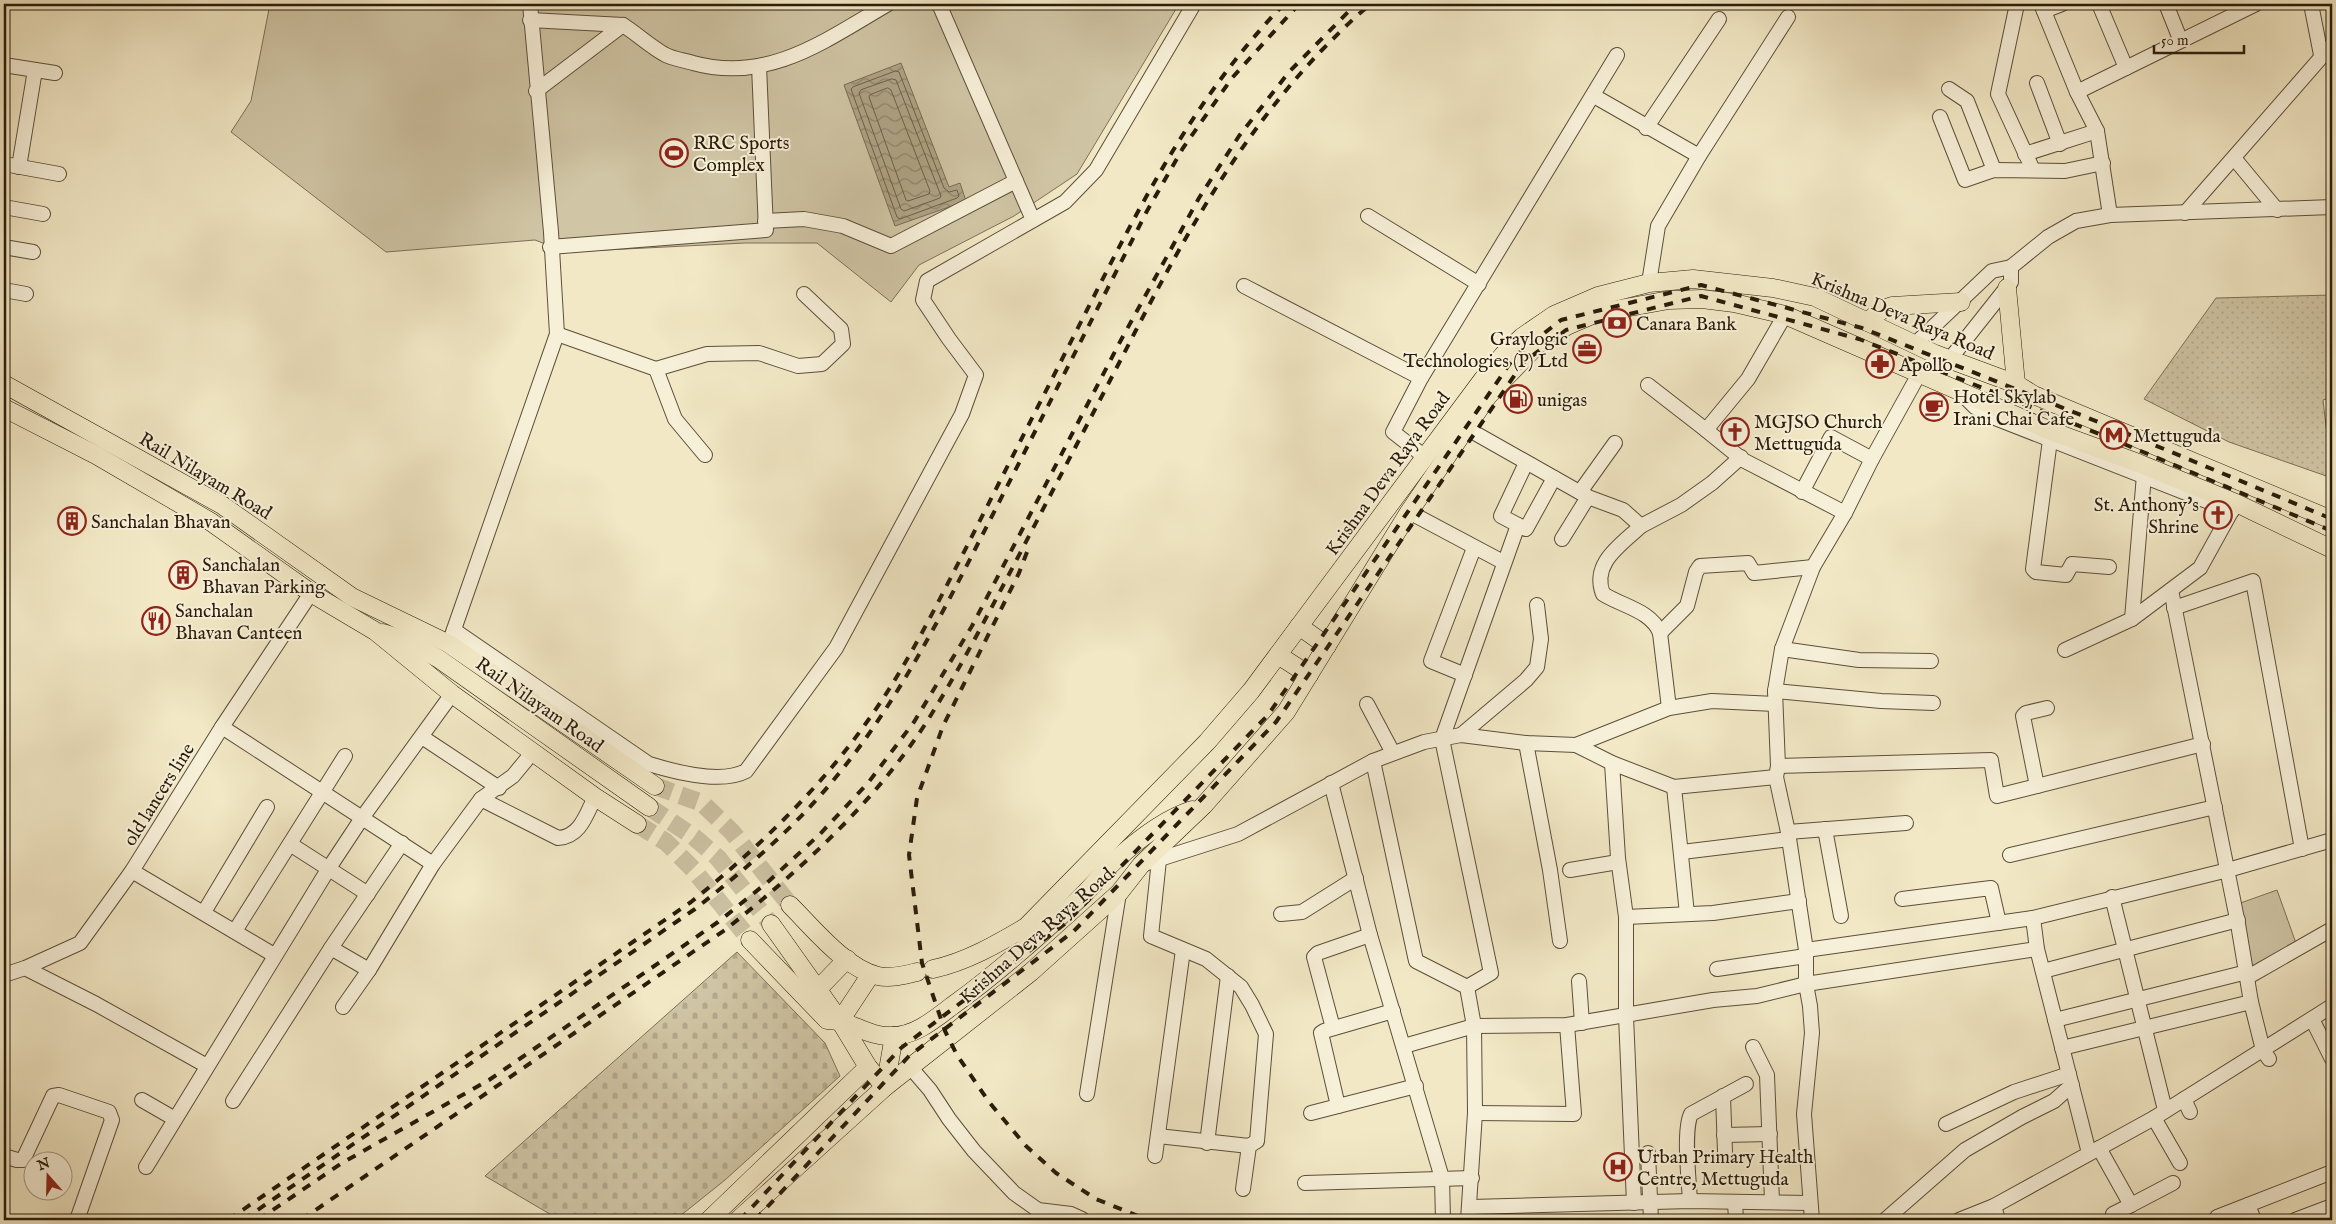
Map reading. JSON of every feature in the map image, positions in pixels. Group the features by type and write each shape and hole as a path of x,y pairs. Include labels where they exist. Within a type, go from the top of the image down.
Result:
{"main road":[{"name":"Krishna Deva Raya Road","path":"871,974 880,977 898,976 947,966 993,946 1026,927 1207,742 1251,691 1483,379 1503,355 1522,337 1554,314 1598,296 1650,283 1693,279 1773,288 1815,297 1915,344 2016,384 2034,395 2332,520"},
{"path":"2007,288 2016,384"},
{"name":"Krishna Deva Raya Road","path":"738,1220 885,1087 1031,972 1119,893 1141,865 1204,805 1286,712 1409,512 1488,396 1542,340 1569,325 1597,313 1669,300 1702,299 1758,307 1785,315 2051,431 2138,463 2332,549"},
{"path":"1867,322 1883,309 1892,306 1961,302"},
{"name":"Rail Nilayam Road","path":"4,384 222,506 352,597 380,611 451,637 655,786"},
{"name":"Rail Nilayam Road","path":"4,408 96,455 211,522 311,593 375,631 452,694 532,753 595,798 637,824"},
{"path":"1299,626 1327,646"},
{"name":"Rail Nilayam Road","path":"375,631 405,640 439,658 649,807"},
{"path":"1278,655 1309,675"},
{"name":"Krishna Deva Raya Road","path":"894,1036 910,1033 928,1024 979,987 1085,892 1118,857 1161,825 1183,813 1204,805"},
{"path":"790,905 838,954 871,974 840,1021"},
{"path":"771,924 840,1021 868,1067 885,1087"},
{"path":"750,940 827,1020 840,1021 868,1033 894,1036 885,1087"},
{"path":"818,989 847,959"},
{"path":"709,1220 868,1067"}],"street":[{"path":"530,4 557,334 451,637 650,764 668,770 726,778 746,771 836,648 962,414 976,375 923,300 927,281 1066,202 1096,170 1194,4"},
{"path":"530,20 623,25 665,55 730,70 759,66 815,47 888,4"},
{"path":"939,4 1033,220"},
{"path":"2017,4 1998,94 2032,170"},
{"path":"2062,4 2043,7 2077,92 2097,131 2110,215"},
{"path":"2099,4 2126,68"},
{"path":"2166,4 2180,40"},
{"path":"2077,92 2256,4"},
{"path":"2311,4 2322,55"},
{"path":"1650,283 1658,226 1699,156 1788,18"},
{"path":"1646,128 1719,19"},
{"path":"536,91 623,25"},
{"path":"2185,213 2332,45"},
{"path":"1425,457 1393,432 1421,378 1594,96 1617,55"},
{"path":"4,66 55,73"},
{"path":"550,247 766,230 759,66"},
{"path":"19,167 36,70"},
{"path":"2037,83 2060,144"},
{"path":"1949,89 1967,100 1994,170"},
{"path":"1594,96 1646,128 1699,156"},
{"path":"1940,117 1965,180 1994,170 2065,171 2103,163"},
{"path":"2025,154 2097,131"},
{"path":"2234,158 2277,210"},
{"path":"4,164 59,174"},
{"path":"766,221 804,219 843,226 891,246 1016,181"},
{"path":"4,207 42,214"},
{"path":"1915,344 1992,271 2010,267 2048,237 2076,222 2110,215 2332,207"},
{"path":"1368,216 1479,284"},
{"path":"4,247 33,252"},
{"path":"1950,359 2011,282 2010,267"},
{"path":"1244,286 1421,378"},
{"path":"4,290 26,294"},
{"path":"557,334 656,369 707,354 759,353 798,366 822,364 843,344 841,330 804,294"},
{"path":"1706,430 1748,379 1785,315"},
{"path":"656,369 675,419 705,455"},
{"path":"1812,1220 1809,1203 1804,1114 1812,1033 1806,984 1806,953 1777,771 1775,698 1782,649 1813,567 1845,513 1872,459 1919,374"},
{"path":"1648,385 1741,457 1742,460 1845,513"},
{"path":"1960,392 1975,407 1995,418 2234,507 2200,568 2132,619 2064,650"},
{"path":"1466,428 1584,495 1623,510 1641,526"},
{"path":"1802,492 1831,437 1872,459"},
{"path":"2050,440 2033,569 2036,572 2066,575 2072,564 2109,567"},
{"path":"1562,540 1584,495 1615,443"},
{"path":"1669,708 1660,633 1657,625 1650,619 1603,594 1600,587 1603,564 1608,556 1641,526 1681,505 1741,457"},
{"path":"1526,463 1501,516 1526,529 1554,478"},
{"path":"2132,619 2144,475"},
{"path":"1409,512 1503,562"},
{"path":"1467,987 1491,973 1442,738 1503,562 1518,525"},
{"path":"1465,675 1430,661 1474,548"},
{"path":"1660,633 1687,606 1696,572 1700,566 1748,563 1754,574 1813,567"},
{"path":"2174,608 2253,581 2302,849"},
{"path":"2171,590 2238,920 2251,1002 2266,1054"},
{"name":"old lancers line","path":"4,975 25,968 80,943 132,871 222,727 311,593"},
{"path":"1461,735 1526,680 1537,667 1541,639 1538,605"},
{"path":"1782,649 1859,660 1931,661"},
{"path":"146,1167 329,868 362,818 452,694"},
{"path":"1141,865 1238,834 1373,761 1424,742 1442,738 1461,735 1526,743 1576,745 1669,708 1712,701 1775,698 1933,703"},
{"path":"1367,704 1393,753"},
{"path":"2037,786 2022,716 2026,713 2047,708"},
{"path":"222,727 433,864"},
{"path":"422,737 499,788"},
{"path":"1526,743 1550,870 1560,941"},
{"path":"1576,745 1612,763 1674,787 1777,771 1991,760 1998,796 2203,744"},
{"path":"343,1007 369,970 433,864 481,799 499,788 513,776 532,753"},
{"path":"235,930 345,756"},
{"path":"1373,761 1416,961 1467,987"},
{"path":"1612,763 1615,863 1623,912 1634,1203"},
{"path":"1331,783 1370,935 1442,1178 1444,1220"},
{"path":"1674,787 1687,914"},
{"path":"481,799 558,838 567,837 576,832 595,798"},
{"path":"2010,855 2215,806"},
{"path":"204,912 267,807"},
{"path":"1682,852 1825,829 1906,823"},
{"path":"1825,829 1841,916"},
{"path":"1717,968 2033,918 2112,897 2228,870 2332,840"},
{"path":"233,1101 330,948 402,843"},
{"path":"290,844 368,894"},
{"path":"1158,1136 1207,1143 1249,1146 1257,1141 1266,1034 1241,987 1206,959 1151,936 1159,860"},
{"path":"1570,870 1615,863"},
{"path":"132,871 235,930 274,955"},
{"path":"1281,914 1302,912 1356,878"},
{"path":"1902,899 1991,888 1999,923"},
{"path":"1087,1094 1119,893"},
{"path":"2112,897 2146,1029 2159,1114 2180,1163"},
{"path":"1623,912 1712,913 1798,901"},
{"path":"2033,918 2037,949 2062,1048 2094,1151 2131,1205"},
{"path":"2043,971 2238,920"},
{"path":"2055,1020 2248,975 2332,929"},
{"path":"1333,1028 1314,957 1318,952 1370,935"},
{"path":"330,948 369,970"},
{"path":"1404,1046 1474,1026 1567,1026 1713,1000 1757,996 1806,984 2037,949"},
{"path":"1155,1156 1183,950"},
{"path":"25,968 96,1004 207,1066"},
{"path":"1207,1143 1228,976"},
{"path":"1579,982 1582,1023"},
{"path":"1467,987 1474,1026 1475,1113 1470,1213 1690,1201 1809,1203"},
{"path":"2062,1048 2251,1002"},
{"path":"1959,1220 1994,1206 2094,1151 2184,1098 2252,1063 2332,1006"},
{"path":"1338,1106 1321,1037 1324,1031 1393,1011"},
{"path":"2312,1019 2332,1059"},
{"path":"1475,1113 1574,1114 1567,1026"},
{"path":"1753,1047 1767,1076 1772,1201"},
{"path":"911,1068 930,1090 974,1151 1014,1193 1038,1210 1071,1214 1082,1219"},
{"path":"1946,1124 2014,1092 2071,1080"},
{"path":"1885,1220 1966,1150 2022,1117 2054,1101 2071,1080"},
{"path":"1690,1201 1688,1119 1691,1114 1746,1084"},
{"path":"1311,1113 1416,1086"},
{"path":"4,1156 23,1160 53,1096 59,1095 109,1112 112,1120 77,1220"},
{"path":"1723,1096 1725,1152"},
{"path":"2184,1098 2190,1112"},
{"path":"142,1100 174,1119"},
{"path":"1724,1135 1770,1134"},
{"path":"1243,1190 1249,1146"},
{"path":"1648,1154 1652,1204 1651,1220"},
{"path":"2217,1217 2332,1172"},
{"path":"1305,1183 1472,1178"},
{"path":"2113,1214 2173,1183"},
{"path":"1736,1202 1736,1220"},
{"path":"2248,1205 2254,1220"},
{"path":"1994,1206 1998,1220"},
{"path":"2295,1220 2332,1206"}],"green space":[{"name":"RRC Sports Complex","path":"270,4 1179,4 1077,174 1014,216 919,265 891,302 817,243 745,243 566,252 535,240 386,252 231,132 251,101"},
{"path":"2332,295 2332,397 2323,400 2332,478 2229,442 2144,399 2216,298"},
{"path":"2277,890 2297,946 2248,977 2235,905"},
{"path":"737,952 825,1043 840,1076 725,1180 675,1220 560,1220 485,1176"}],"water":[{"path":"901,63 949,187 960,183 966,201 895,226 844,85"}],"tunnel":[{"path":"655,786 702,803 732,832 790,905"},
{"path":"649,807 694,837 718,858 771,924"},
{"path":"637,824 666,842 693,869 750,940"}],"railway":[{"path":"228,1220 691,902 764,839 830,770 883,699 920,635 1129,228 1174,149 1224,74 1284,4"},
{"path":"243,1220 695,909 766,850 816,801 878,721 919,654 974,551 1147,211 1183,148 1232,78 1299,4"},
{"path":"258,1220 342,1163 489,1080 718,922 769,881 820,834 868,783 914,722 972,626 1121,340 1199,198 1239,136 1289,72 1356,4"},
{"path":"301,1220 725,930 807,860 858,810 903,755 937,706 1016,561 1155,294 1196,220 1218,185 1241,150 1292,83 1321,51 1371,4"},
{"path":"740,1220 901,1048 1066,923 1268,715 1515,356 1561,320 1701,285 1862,328 2116,429 2332,519"},
{"path":"755,1220 909,1056 1074,931 1276,722 1523,363 1566,330 1701,296 1859,339 2112,439 2332,531"},
{"path":"1027,552 1019,573 943,726 917,798 909,855 922,963 945,1031 957,1055 989,1102 1026,1146 1056,1173 1096,1199 1148,1220"}],"place":[{"name":"RRC Sports Complex","path":"674,153"},
{"name":"Canara Bank","path":"1617,323"},
{"name":"Graylogic Technologies (P) Ltd","path":"1587,349"},
{"name":"Apollo","path":"1880,364"},
{"name":"unigas","path":"1518,399"},
{"name":"Hotel Skylab Irani Chai Cafe","path":"1934,407"},
{"name":"MGJSO Church Mettuguda","path":"1735,432"},
{"name":"Mettuguda","path":"2114,435"},
{"name":"St. Anthony's Shrine","path":"2218,515"},
{"name":"Sanchalan Bhavan","path":"72,521"},
{"name":"Sanchalan Bhavan Parking","path":"183,575"},
{"name":"Sanchalan Bhavan Canteen","path":"156,621"},
{"name":"Urban Primary Health Centre, Mettuguda","path":"1618,1167"}]}
